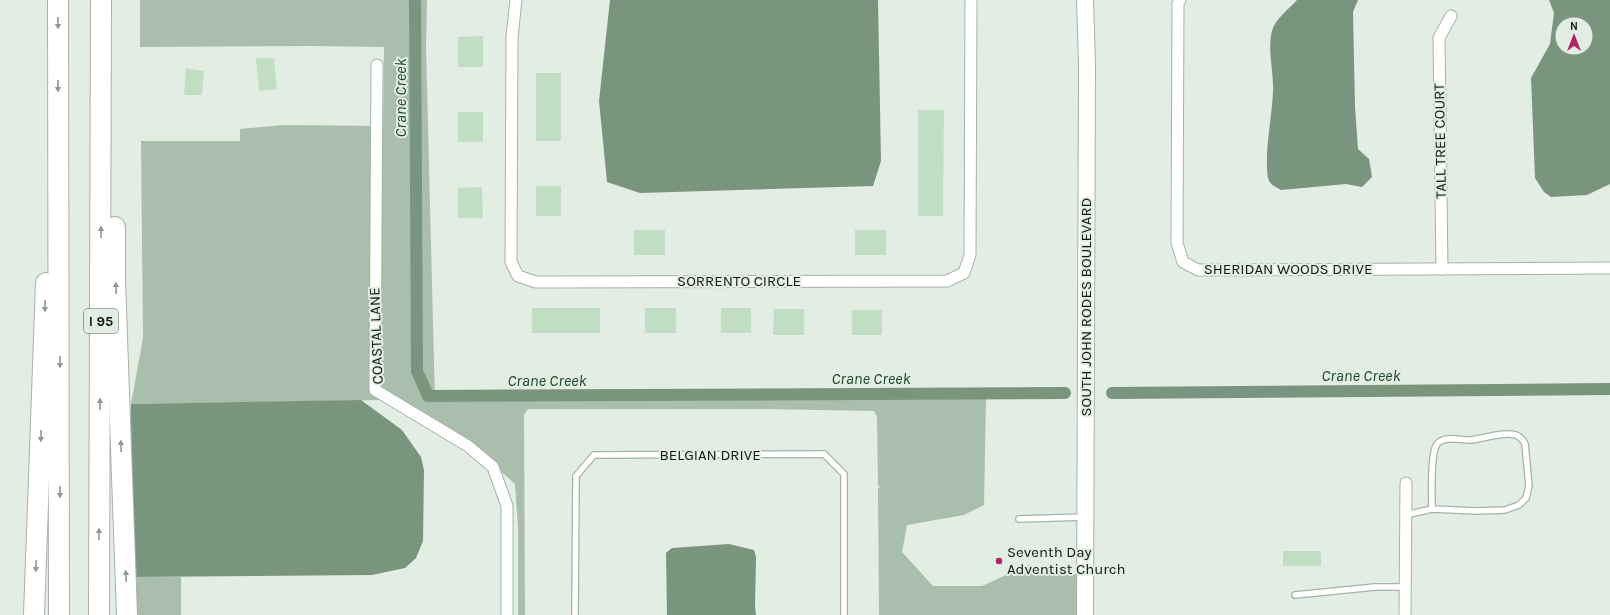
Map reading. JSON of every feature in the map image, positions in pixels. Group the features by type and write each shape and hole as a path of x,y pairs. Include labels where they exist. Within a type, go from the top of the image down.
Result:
{"highway":[{"path":"58,0 60,387 59,615"},
{"name":"I 95","path":"99,615 102,0"},
{"path":"102,27 113,86 116,289 127,615"},
{"path":"34,615 47,267 58,141"}],"main road":[{"name":"SOUTH JOHN RODES BOULEVARD","path":"1085,0 1087,65 1085,615"}],"street":[{"name":"SORRENTO CIRCLE","path":"516,0 512,37 511,262 518,276 536,282 947,281 964,273 970,255 971,0"},
{"name":"SHERIDAN WOODS DRIVE","path":"1180,0 1178,4 1178,243 1183,262 1198,270 1610,268"},
{"name":"TALL TREE COURT","path":"1442,269 1439,38 1451,16"},
{"name":"COASTAL LANE","path":"377,65 375,390 468,446 493,467 506,506 507,615"},
{"path":"1405,615 1406,483"}],"lane":[{"path":"1406,515 1432,509 1477,511 1505,510 1519,505 1526,498 1529,486 1525,444 1522,439 1515,435 1498,435 1469,440 1448,439 1438,444 1435,450 1432,474 1432,509"},
{"name":"BELGIAN DRIVE","path":"575,615 576,476 594,455 824,454 844,474 844,615"},
{"path":"1019,519 1086,517"},
{"path":"1295,595 1375,587 1405,587"}],"shaded area":[{"path":"140,0 427,0 426,48 435,402 544,394 986,398 984,505 964,515 907,525 902,552 933,586 982,586 1028,565 1079,575 1079,615 879,615 878,489 880,486 878,486 877,417 874,411 757,409 528,409 524,415 525,615 518,615 518,527 515,484 468,442 386,400 131,404 143,338 141,141 240,141 240,129 284,125 383,126 384,47 140,47"},
{"path":"610,0 878,0 881,161 873,186 640,193 607,182 599,101"},
{"path":"1297,0 1358,0 1353,12 1355,107 1358,149 1369,159 1372,177 1362,187 1346,184 1281,190 1271,184 1268,178 1267,157 1273,92 1270,53 1272,31 1276,22"},
{"path":"1549,0 1610,0 1610,184 1587,195 1551,197 1544,192 1535,178 1531,78 1550,44 1554,13"},
{"path":"361,400 402,430 421,457 424,470 423,541 416,558 405,568 372,575 132,577 131,404"},
{"path":"729,544 754,550 756,557 756,615 667,615 666,553 672,548"},
{"path":"132,577 181,577 181,615 133,615"}],"building":[{"path":"483,36 483,67 458,67 458,37"},
{"path":"256,58 274,58 277,89 259,91"},
{"path":"186,68 204,71 202,95 184,95"},
{"path":"536,73 561,73 561,141 536,141"},
{"path":"918,110 944,110 943,216 918,216"},
{"path":"458,112 483,112 483,142 458,142"},
{"path":"536,186 561,186 561,216 536,216"},
{"path":"482,187 483,218 458,218 458,188"},
{"path":"634,230 665,230 665,255 634,255"},
{"path":"855,230 886,230 886,255 855,255"},
{"path":"532,308 600,308 600,333 532,333"},
{"path":"645,308 676,308 676,333 645,333"},
{"path":"721,308 751,308 751,333 721,333"},
{"path":"774,309 804,309 804,335 773,335"},
{"path":"852,310 882,310 882,335 852,335"},
{"path":"1283,551 1321,551 1321,566 1283,566"}],"waterway":[{"name":"Crane Creek","path":"415,0 417,371 428,396 1065,393"},
{"name":"Crane Creek","path":"1112,393 1610,389"}],"place":[{"name":"Seventh Day Adventist Church","path":"999,561"}]}
